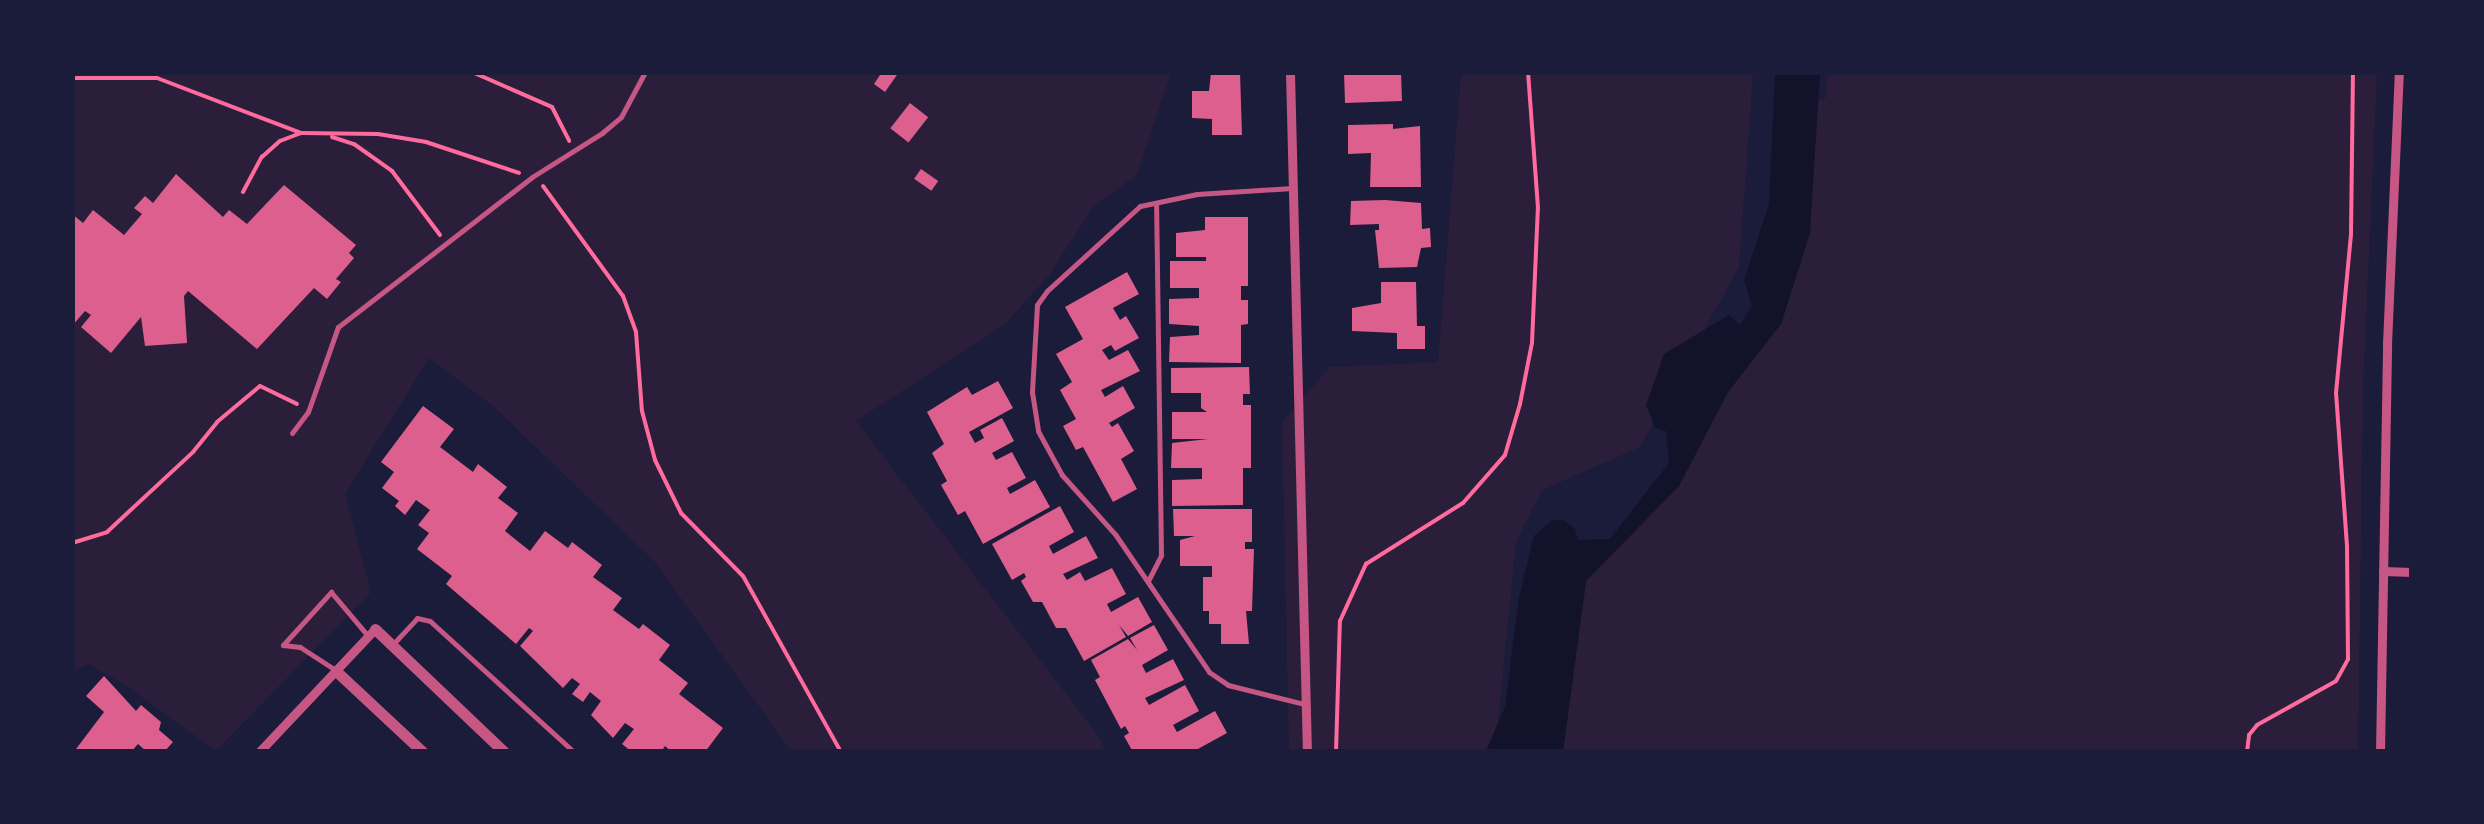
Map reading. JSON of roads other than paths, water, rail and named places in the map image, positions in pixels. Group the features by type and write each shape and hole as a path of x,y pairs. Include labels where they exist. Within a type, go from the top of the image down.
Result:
{"street":[{"path":"1290,72 1308,752"},
{"path":"2380,752 2387,344 2399,72"},
{"path":"2383,572 2412,572"},
{"path":"259,752 371,633 392,646 504,752"},
{"path":"336,671 424,752"}],"lane":[{"path":"292,433 308,412 338,326 532,177 621,118 645,72"},
{"path":"1292,188 1197,194 1140,206 1046,291 1037,305 1032,392 1038,431 1062,474 1114,534 1209,672 1228,685 1304,704"},
{"path":"1148,581 1161,555 1156,203"},
{"path":"336,671 300,648 284,644 331,592 371,633"},
{"path":"392,646 417,618 430,621 574,752"}]}
